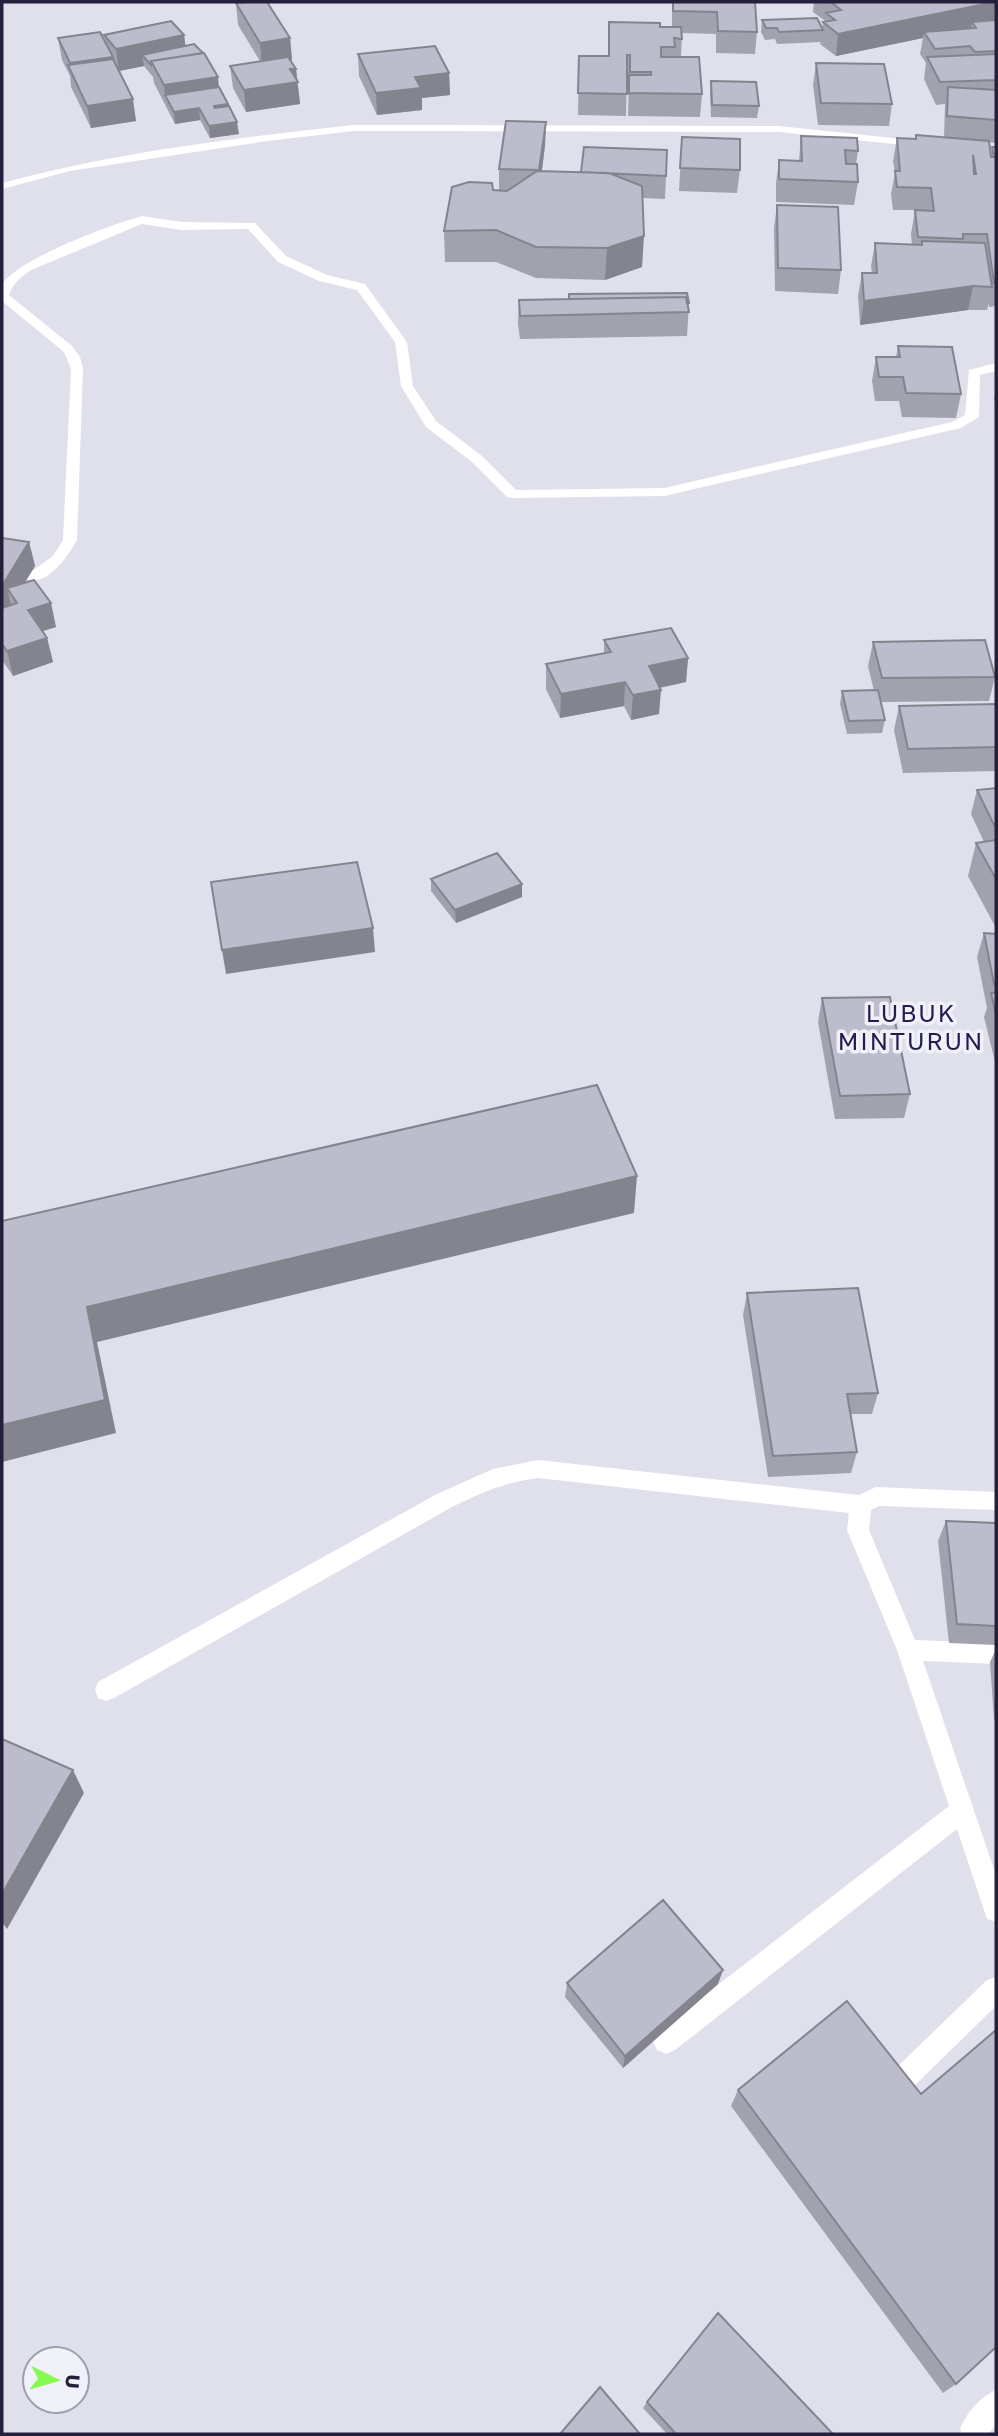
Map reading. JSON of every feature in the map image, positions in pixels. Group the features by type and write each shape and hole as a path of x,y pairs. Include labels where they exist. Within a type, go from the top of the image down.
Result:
{"street":[{"path":"2,186 69,169 267,138 354,128 779,129 933,145"},
{"path":"33,577 59,559 70,540 77,369 74,357 68,349 3,296 5,286 27,267 123,225 142,220 181,226 251,225 282,259 323,278 361,286 401,342 407,386 430,424 477,459 512,494 664,492 956,425 972,417 974,373 996,367"},
{"path":"106,1690 436,1507 497,1476 519,1470 538,1469 861,1505 876,1496 996,1501"},
{"path":"861,1505 858,1530 908,1650 996,1910"},
{"path":"908,1650 996,1653"},
{"path":"666,2041 964,1809"},
{"path":"905,2077 996,1989"},
{"path":"974,2429 996,2404"}],"building":[{"path":"267,2 290,38 260,43 236,3"},
{"path":"673,2 755,2 757,32 718,31 717,12 673,11"},
{"path":"831,2 995,2 838,34 823,22 835,20 826,13 841,10"},
{"path":"817,18 823,30 779,32 777,28 766,28 762,20"},
{"path":"996,20 996,51 975,52 970,46 935,49 924,32 976,28 972,22"},
{"path":"171,21 184,35 116,49 104,35"},
{"path":"609,22 660,23 660,27 681,27 682,39 674,38 675,47 661,47 661,57 699,57 702,94 629,93 629,75 651,75 651,72 630,72 630,55 627,55 627,94 578,93 579,56 609,56"},
{"path":"100,32 113,57 70,63 58,38"},
{"path":"194,44 203,53 151,61 151,65 142,55"},
{"path":"435,46 449,73 415,77 421,88 376,93 358,54"},
{"path":"204,53 218,77 164,85 151,61"},
{"path":"996,54 996,80 940,82 927,57"},
{"path":"288,57 296,69 290,69 298,82 244,90 230,66"},
{"path":"113,59 133,99 87,106 68,65"},
{"path":"816,63 884,64 892,104 821,103"},
{"path":"711,81 756,82 759,106 712,105"},
{"path":"219,87 228,104 214,106 215,108 229,106 237,122 209,126 199,108 174,112 165,95"},
{"path":"948,87 996,90 996,120 947,116"},
{"path":"506,121 546,122 539,170 499,169"},
{"path":"916,135 989,141 991,157 994,157 992,147 996,147 996,283 987,234 963,234 963,239 918,237 915,210 934,211 931,188 897,187 895,171 900,171 897,138 916,139"},
{"path":"801,136 857,138 858,151 845,150 846,164 857,164 858,182 779,179 779,160 802,161"},
{"path":"682,137 740,139 740,170 680,168"},
{"path":"584,147 667,150 666,176 581,172"},
{"path":"537,171 609,173 642,186 644,236 607,248 536,247 496,230 444,231 452,187 469,182 492,183 493,190 507,191"},
{"path":"777,205 838,207 841,270 778,268"},
{"path":"922,241 985,243 992,287 973,286 864,301 862,273 877,273 875,243 922,245"},
{"path":"687,293 689,303 686,297 569,299 569,294"},
{"path":"686,297 689,312 520,316 519,300"},
{"path":"898,346 952,347 961,394 906,393 903,377 879,377 876,357 900,357"},
{"path":"2,538 29,542 2,586"},
{"path":"34,580 51,603 28,610 47,638 7,651 2,644 2,608 17,603 7,588"},
{"path":"671,628 688,658 649,666 661,690 633,695 625,682 561,694 546,664 611,652 604,640"},
{"path":"985,640 995,677 882,678 873,642"},
{"path":"878,690 885,720 849,721 842,691"},
{"path":"996,704 996,747 908,749 899,706"},
{"path":"996,788 996,824 994,825 977,790"},
{"path":"996,840 996,879 976,843"},
{"path":"497,853 522,884 455,910 431,879"},
{"path":"357,862 373,928 222,950 211,882"},
{"path":"984,933 996,934 996,984 994,984"},
{"path":"991,993 996,993 996,1014"},
{"path":"890,997 910,1094 840,1096 822,998"},
{"path":"597,1085 637,1176 87,1307 105,1400 2,1425 2,1221"},
{"path":"858,1288 878,1393 847,1394 857,1452 773,1456 747,1293"},
{"path":"946,1521 996,1523 996,1626 957,1624"},
{"path":"2,1739 73,1770 2,1894"},
{"path":"663,1900 723,1970 625,2056 567,1983"},
{"path":"847,2001 921,2094 996,2030 996,2347 956,2384 738,2090"},
{"path":"718,2313 833,2434 676,2434 647,2402"},
{"path":"600,2387 640,2434 560,2434"}],"district":[{"name":"LUBUK MINTURUN","path":"911,1026"}]}
